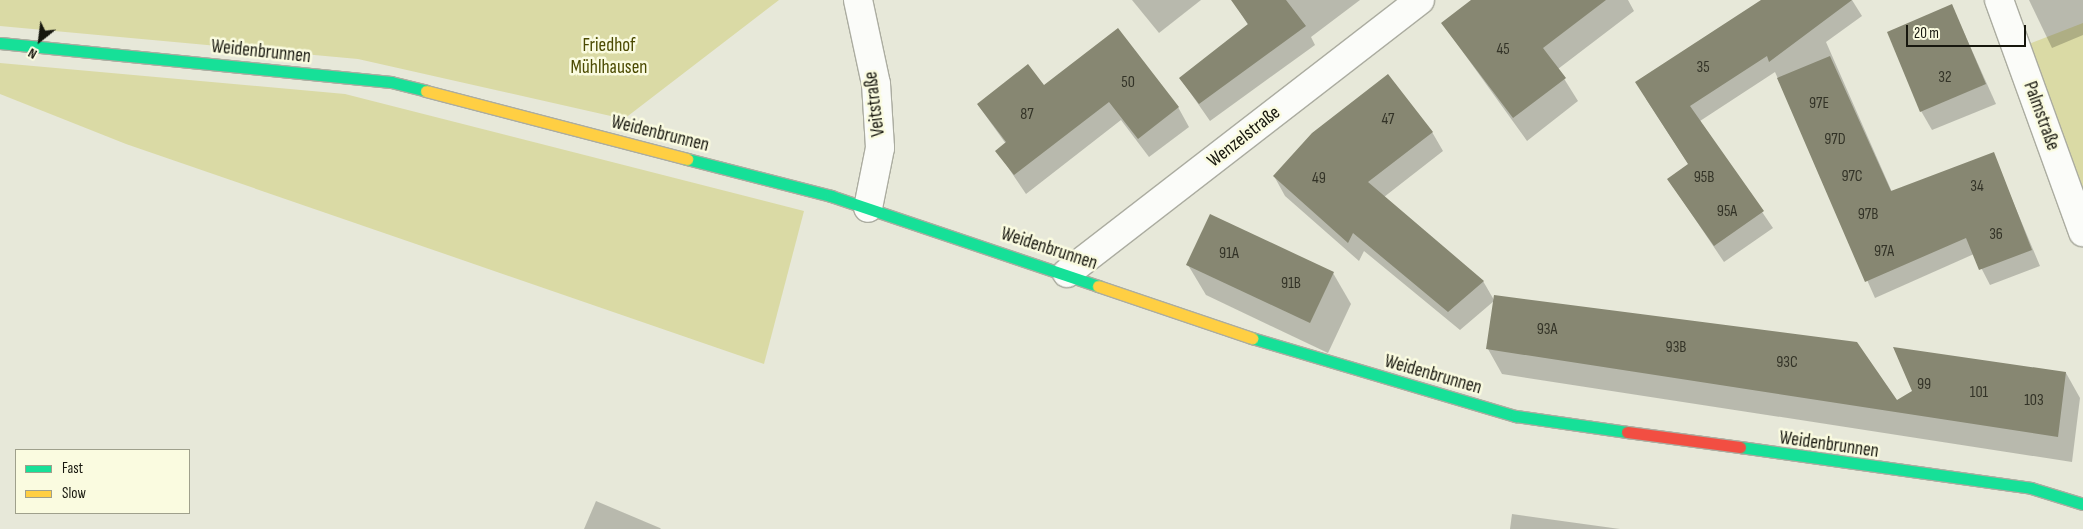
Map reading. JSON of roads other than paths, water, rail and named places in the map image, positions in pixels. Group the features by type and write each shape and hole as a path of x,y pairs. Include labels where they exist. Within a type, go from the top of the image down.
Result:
{"street":[{"name":"Veitstraße","path":"858,0 876,84 880,148 868,208"},
{"name":"Wenzelstraße","path":"1067,273 1420,0"},
{"name":"Palmstraße","path":"1999,0 2083,232"},
{"name":"Weidenbrunnen","path":"0,43 391,82 868,208 1067,273 1311,358 1516,416 2031,488 2083,504"}],"park label":[{"name":"Friedhof Mühlhausen","path":"609,57"}]}
